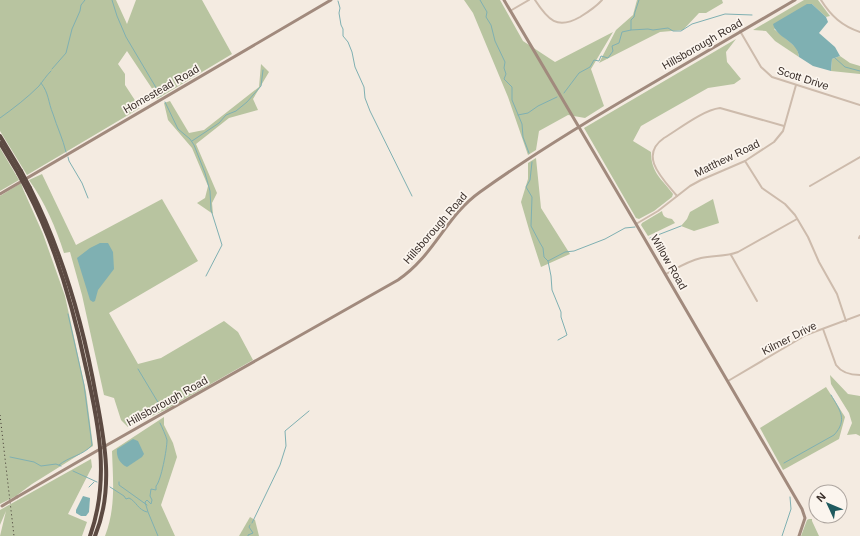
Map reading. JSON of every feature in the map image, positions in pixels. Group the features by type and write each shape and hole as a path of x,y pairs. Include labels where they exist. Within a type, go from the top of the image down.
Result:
{"highway":[{"path":"0,136 52,235 70,286 88,352 106,469 106,496 95,536"},
{"path":"0,143 20,172"},
{"path":"90,536 101,492 103,447"}],"street":[{"name":"Homestead Road","path":"0,194 331,0"},
{"name":"Willow Road","path":"504,0 666,274 804,513 804,522 799,536"},
{"path":"510,11 529,0"},
{"path":"536,0 546,16 553,21 560,23 572,21 592,10 602,0"},
{"name":"Hillsborough Road","path":"1,507 103,447 404,276 421,260 458,213 474,196 579,126 794,0"},
{"path":"821,0 836,20 847,27 860,32"},
{"name":"Scott Drive","path":"740,31 761,67 766,73 775,79 860,105"},
{"name":"Matthew Road","path":"636,224 701,180 745,160 774,142 781,135 796,85"},
{"path":"677,196 657,172 654,165 654,150 658,143 664,138 705,113 720,108 784,126"},
{"path":"810,186 860,157"},
{"path":"745,160 762,188 785,204 797,219 808,237 819,262 837,294 846,321"},
{"path":"666,274 696,259 731,255 797,219"},
{"path":"731,255 756,301"},
{"name":"Kilmer Drive","path":"728,381 787,345 810,333 860,315"},
{"path":"823,329 838,368 847,373 860,375"}],"green space":[{"path":"0,0 116,0 127,24 136,0 202,0 232,54 157,99 155,93 127,51 118,64 125,74 125,85 140,108 27,175 0,131"},
{"path":"464,0 500,0 523,41 555,62 613,32 591,69 604,106 585,118 568,115 539,131 536,150 528,155 508,97 473,13"},
{"path":"637,0 722,0 723,3 706,13 699,13 683,30 660,32 599,63 616,30 633,15"},
{"path":"804,0 818,0 830,16 826,17 812,4 774,29 797,48 799,57 775,41 766,31 753,30"},
{"path":"736,39 726,52 727,62 741,79 734,84 708,88 641,126 633,141 651,152 651,159 655,171 673,194 672,197 654,211 639,219 636,218 584,128"},
{"path":"840,56 850,63 860,66 860,74 831,71 832,59"},
{"path":"261,64 269,72 253,99 258,110 229,118 196,144 217,193 212,203 213,214 197,203 205,198 208,186 192,148 168,120 164,103 170,101 189,133 204,130 259,87"},
{"path":"0,148 19,180 0,191"},
{"path":"536,158 541,208 570,254 541,267 521,202 528,179 528,163"},
{"path":"42,174 76,245 162,199 198,261 109,313 138,364 161,358 224,321 238,332 253,360 167,409 128,427 121,420 114,398 104,395 82,295 70,252 64,253 50,215 29,180"},
{"path":"21,183 43,234 65,296 86,392 93,446 32,484 16,496 0,504 0,196"},
{"path":"713,199 719,223 694,231 681,226 687,219 690,212"},
{"path":"662,211 666,218 672,219 675,223 648,236 641,225 642,223"},
{"path":"830,375 848,394 860,396 860,436 856,434 847,435 852,423 849,413 831,384"},
{"path":"826,387 845,417 839,439 783,470 760,428"},
{"path":"164,417 164,425 173,443 177,457 161,505 175,536 105,536 111,515 112,504 112,451"},
{"path":"91,459 92,467 68,514 87,522 82,536 0,536 6,511 0,525 0,510"},
{"path":"250,517 255,520 259,536 239,536"},
{"path":"807,520 808,524 813,524 819,536 801,536"}],"water":[{"path":"807,4 812,4 826,17 828,22 819,33 835,47 840,56 832,59 831,71 813,66 799,57 795,47 778,33 773,24"},
{"path":"100,243 108,243 113,252 114,269 98,290 95,301 93,302 90,300 77,258 90,248"},
{"path":"133,439 138,441 144,454 127,467 119,460 117,449"},
{"path":"83,496 90,498 89,512 86,516 81,516 76,513"}],"waterway":[{"path":"52,69 66,53 72,29 81,5 85,0"},
{"path":"112,0 126,37 161,96"},
{"path":"480,0 487,12 486,17 491,25 495,41 505,62 504,68 506,74 504,79 512,87 512,100 522,124 523,137 529,153"},
{"path":"564,93 579,73 590,67 594,60 599,61 601,56 608,58 613,51 612,46 619,43 622,32 631,30 631,20 634,17 639,0"},
{"path":"338,1 343,36 348,42 352,52 355,67 364,87 365,98 412,196"},
{"path":"631,30 668,28 673,31 681,31 692,24 725,14 752,15"},
{"path":"835,58 845,67 860,71"},
{"path":"192,141 219,123 226,115 236,111 247,102 261,86 263,70"},
{"path":"0,118 39,86 51,71"},
{"path":"41,83 47,94 66,152"},
{"path":"518,115 528,113 538,106 557,97"},
{"path":"165,102 178,129 190,139 194,145 210,191 211,210 222,245 206,276"},
{"path":"68,157 88,198"},
{"path":"532,162 530,180 526,187 532,197 531,226 543,248 544,257 548,261 552,290 561,312 561,317 567,335 558,340"},
{"path":"650,238 681,226"},
{"path":"548,261 565,252 574,251 605,239 625,228 635,227"},
{"path":"59,465 85,451 92,445 84,385 68,314"},
{"path":"138,369 162,409"},
{"path":"784,463 834,435 838,430 842,420 840,410 831,395"},
{"path":"252,523 280,465 286,446 285,431 309,411"},
{"path":"158,536 145,502 147,500 151,504 151,489 156,490 165,457 167,440 160,423"},
{"path":"10,457 34,462 41,466 56,464 61,466"},
{"path":"73,471 97,482"},
{"path":"89,487 94,482"},
{"path":"119,482 119,485 147,505"},
{"path":"110,487 126,499 131,499 141,509 147,512"},
{"path":"782,536 791,509 790,497"},
{"path":"248,536 253,533 249,527 250,525"}],"railway":[{"path":"0,415 14,536"}]}
